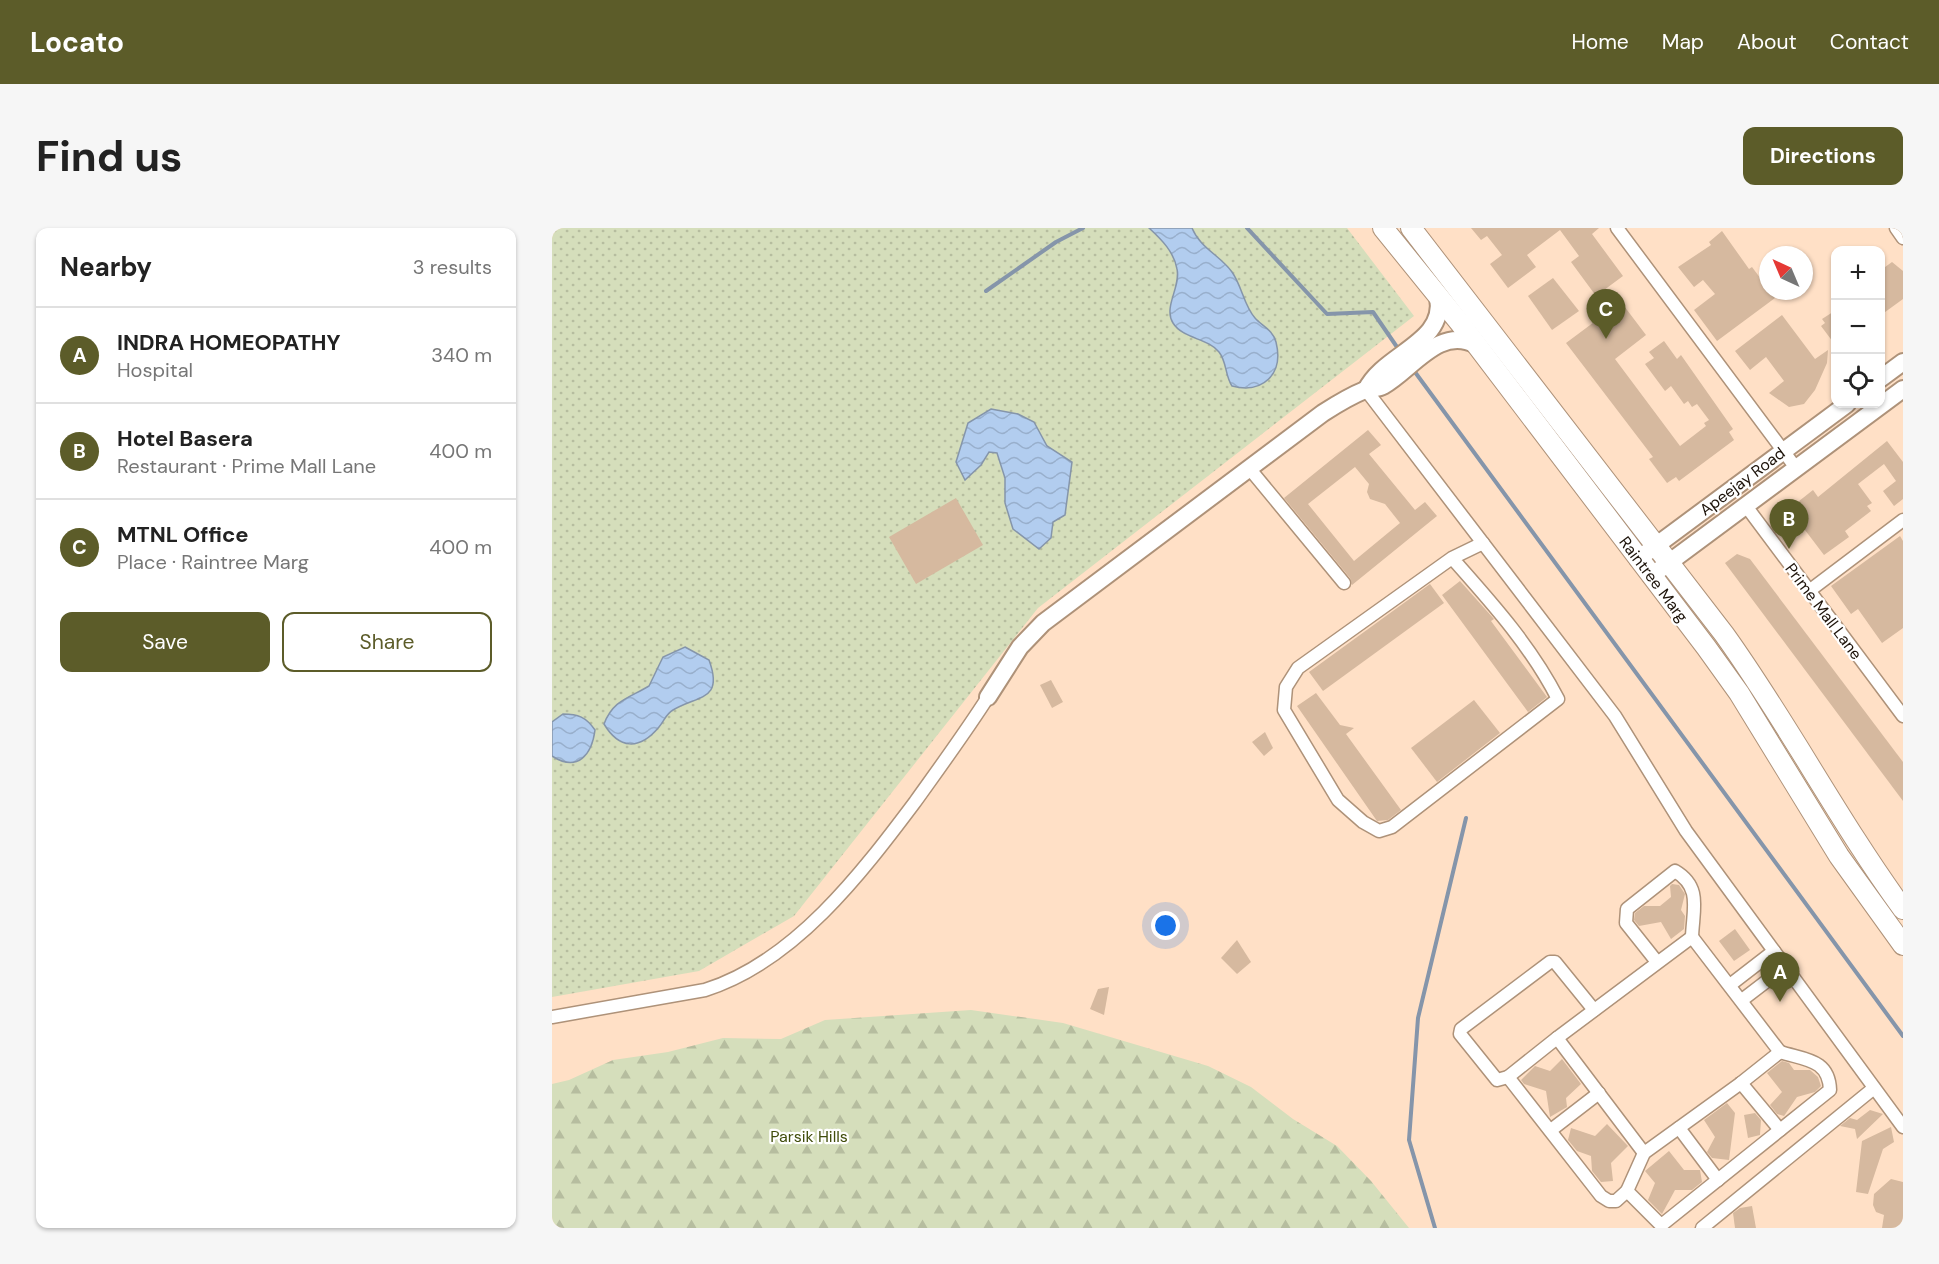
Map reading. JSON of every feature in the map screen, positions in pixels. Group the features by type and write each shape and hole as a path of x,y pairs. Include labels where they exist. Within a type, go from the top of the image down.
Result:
{"main road":[{"name":"Raintree Marg","path":"1383,228 1476,345 1739,693 1839,856 1903,945"},
{"name":"Raintree Marg","path":"1411,228 1477,310 1757,680 1857,844 1903,909"}],"street":[{"path":"1617,228 1796,468"},
{"path":"1896,228 1903,238"},
{"path":"1418,351 1435,326 1439,311 1438,297"},
{"path":"552,1017 705,990 725,984 767,960 864,869 965,733 1020,647 1044,623 1323,413 1366,390 1382,387 1397,366 1418,351 1451,340 1464,340 1476,345"},
{"path":"1885,376 1903,362"},
{"name":"Apeejay Road","path":"1651,576 1903,389"},
{"path":"1366,390 1615,716 1686,831 1903,1127"},
{"name":"Apeejay Road","path":"1638,559 1842,408"},
{"path":"1249,468 1344,583"},
{"name":"Prime Mall Lane","path":"1746,506 1903,716"},
{"path":"1809,591 1903,520"},
{"path":"1452,558 1497,609 1545,672 1558,699 1392,827 1379,831 1362,822 1338,800 1284,710 1286,687 1298,668 1452,558 1483,543"},
{"path":"1627,1191 1654,1220 1664,1223 1830,1090 1826,1071 1820,1064 1780,1052 1692,937 1693,887 1688,879 1675,871 1627,909 1625,916 1626,923 1657,963"},
{"path":"1594,1010 1555,962 1550,962 1461,1029 1460,1034 1497,1080 1508,1077 1692,937"},
{"path":"1730,985 1774,951"},
{"path":"1742,1000 1785,967"},
{"path":"1557,1038 1644,1153"},
{"path":"1508,1077 1601,1196 1609,1201 1616,1201 1627,1191 1644,1153 1780,1052"},
{"path":"1741,1083 1780,1130"},
{"path":"1702,1228 1874,1088"},
{"path":"1551,1130 1599,1093"},
{"path":"1679,1128 1718,1180"}],"green space":[{"path":"552,228 1347,228 1414,316 1038,608 794,916 699,971 552,997"},
{"name":"Parsik Hills","path":"971,1010 1063,1023 1208,1066 1251,1087 1293,1119 1337,1146 1371,1181 1409,1228 552,1228 552,1084 569,1080 613,1060 668,1052 723,1038 781,1039 825,1020"}],"water":[{"path":"1149,228 1192,228 1200,241 1232,272 1251,313 1275,338 1278,353 1277,364 1269,379 1253,387 1232,386 1219,352 1209,344 1183,332 1173,323 1170,310 1177,283 1177,269 1167,247"},
{"path":"991,409 1018,414 1034,422 1047,446 1072,462 1065,515 1053,522 1051,538 1039,549 1013,529 1005,503 1005,478 997,453 989,452 981,465 965,480 956,462 968,423"},
{"path":"685,647 709,660 713,673 711,690 706,695 671,712 652,735 644,740 630,744 616,738 604,724 612,710 622,701 649,686 663,657"},
{"path":"563,714 581,717 595,730 591,747 576,762 561,761 552,756 552,722"}],"building":[{"path":"1471,228 1599,228 1592,234 1623,276 1596,296 1571,262 1579,256 1560,230 1527,255 1536,267 1508,288 1490,264 1502,255 1487,236 1481,240"},
{"path":"1722,231 1749,269 1752,267 1759,276 1759,300 1772,300 1717,341 1694,310 1715,294 1703,280 1694,287 1678,267 1711,245 1709,242"},
{"path":"1892,262 1903,271 1903,299 1885,312 1885,300 1885,267"},
{"path":"1553,278 1579,311 1552,330 1528,296"},
{"path":"1621,302 1646,335 1615,359 1680,446 1706,426 1704,423 1709,420 1697,404 1692,407 1688,401 1684,404 1671,386 1665,391 1645,364 1654,358 1649,352 1664,341 1677,359 1681,355 1733,429 1729,432 1734,440 1679,481 1676,477 1667,483 1649,459 1653,457 1566,343"},
{"path":"1831,313 1831,339 1821,326 1825,323 1822,319"},
{"path":"1782,315 1815,359 1828,350 1827,363 1815,390 1804,404 1789,407 1769,393 1784,381 1766,357 1750,370 1735,351"},
{"path":"1368,430 1381,445 1369,454 1415,510 1425,502 1437,516 1352,585 1350,578 1284,498","holes":["1355,467 1369,484 1367,492 1370,499 1385,504 1400,523 1354,561 1308,504"]},
{"path":"1887,441 1903,462 1903,499 1894,506 1883,491 1896,481 1884,464 1858,484 1872,503 1867,506 1871,511 1845,531 1849,537 1824,555 1789,509 1813,490 1818,497"},
{"path":"956,498 983,545 916,584 889,537"},
{"path":"1900,536 1903,541 1903,628 1882,643 1858,609 1851,614 1831,586"},
{"path":"1737,554 1750,559 1903,762 1903,801 1725,563"},
{"path":"1460,581 1494,619 1491,621 1547,697 1528,712 1442,595"},
{"path":"1430,584 1444,603 1323,691 1309,672"},
{"path":"1051,680 1063,702 1052,708 1040,685"},
{"path":"1316,693 1340,725 1354,728 1346,734 1401,810 1388,820 1377,821 1297,706"},
{"path":"1474,700 1500,733 1437,782 1411,748"},
{"path":"1265,732 1273,748 1264,756 1252,742"},
{"path":"1679,885 1685,894 1681,910 1685,916 1684,929 1671,939 1661,922 1639,926 1634,920 1635,913 1644,906 1660,906 1671,897 1670,886"},
{"path":"1735,929 1750,950 1734,961 1719,941"},
{"path":"1237,940 1251,962 1237,974 1221,958"},
{"path":"1109,987 1104,1015 1090,1009 1098,989"},
{"path":"1562,1059 1581,1084 1566,1098 1567,1107 1550,1117 1546,1091 1524,1084 1521,1080 1535,1066 1550,1071"},
{"path":"1782,1061 1789,1063 1794,1070 1810,1070 1818,1077 1821,1086 1815,1092 1797,1097 1784,1116 1777,1114 1770,1105 1782,1092 1767,1073"},
{"path":"1727,1103 1735,1113 1729,1160 1712,1158 1707,1152 1715,1137 1704,1120"},
{"path":"1870,1110 1883,1114 1857,1139 1855,1129 1840,1126 1850,1118 1857,1120"},
{"path":"1755,1113 1761,1120 1760,1135 1748,1138 1744,1115"},
{"path":"1607,1124 1628,1146 1611,1163 1613,1181 1601,1182 1592,1171 1591,1156 1577,1151 1568,1140 1571,1128 1595,1136"},
{"path":"1891,1127 1894,1142 1883,1149 1868,1194 1856,1192 1862,1141"},
{"path":"1669,1151 1684,1170 1700,1170 1702,1182 1692,1190 1675,1190 1662,1214 1648,1200 1655,1183 1645,1171"},
{"path":"1891,1179 1903,1182 1903,1228 1882,1228 1884,1215 1876,1212 1873,1205 1874,1194"},
{"path":"1752,1206 1756,1228 1735,1228 1733,1213 1740,1208"}],"waterway":[{"path":"986,291 1056,242 1083,228"},
{"path":"1247,228 1327,314 1373,312 1399,350"},
{"path":"1412,368 1903,1036"},
{"path":"1435,1228 1409,1140 1418,1018 1466,818"}],"place":[{"name":"MTNL Office","path":"1606,339"},
{"name":"Hotel Basera","path":"1789,549"},
{"name":"INDRA HOMEOPATHY","path":"1780,1002"}]}
